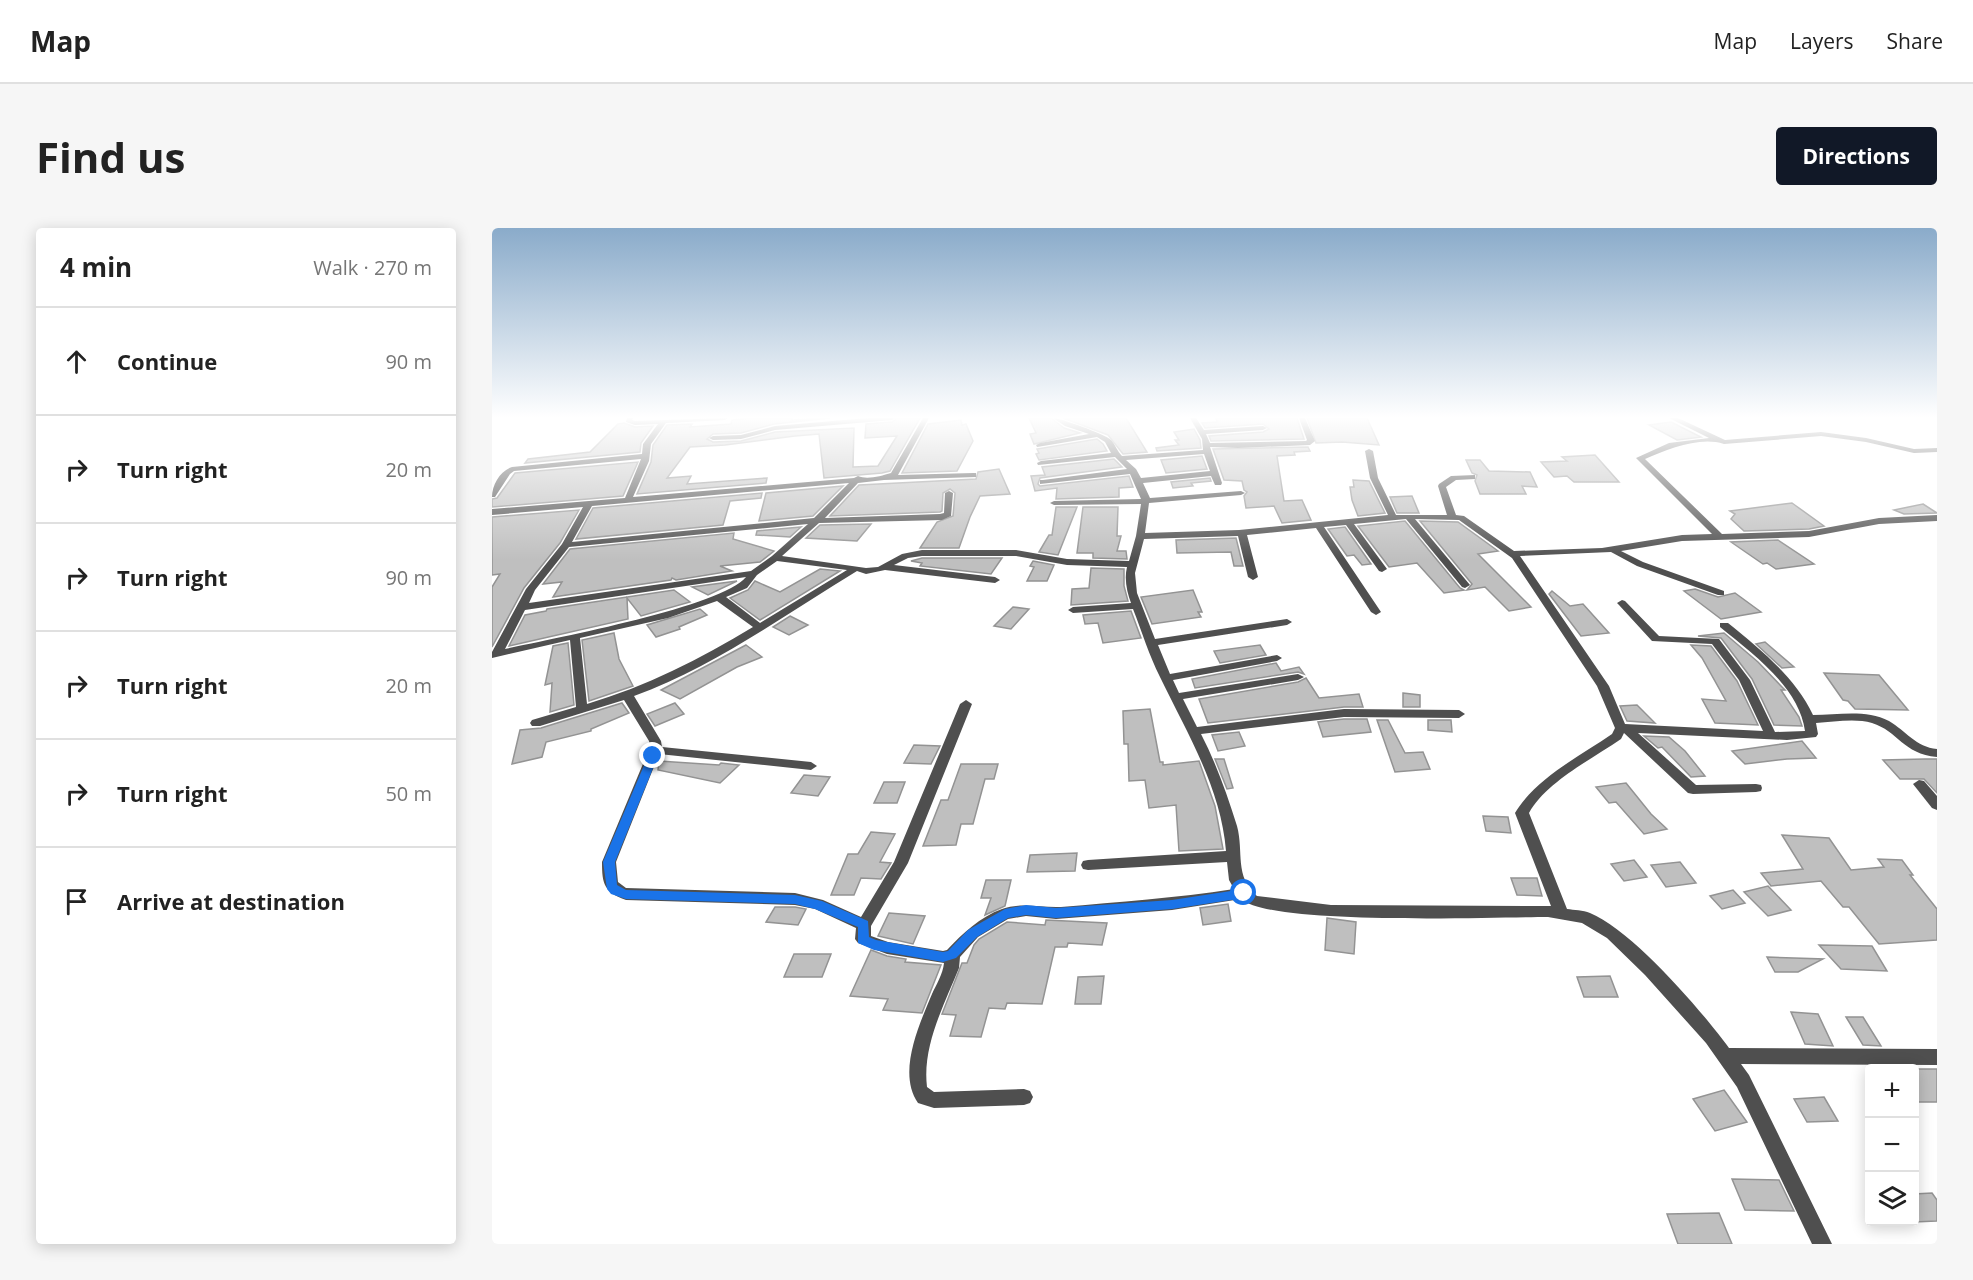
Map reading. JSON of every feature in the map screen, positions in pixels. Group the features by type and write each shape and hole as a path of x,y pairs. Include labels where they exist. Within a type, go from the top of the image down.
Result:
{"street":[{"path":"492,495 507,472 512,469 549,465"},
{"path":"628,500 642,465"},
{"path":"883,478 894,475 899,465"},
{"path":"1126,465 1146,496 1140,536 1132,564 1132,593 1151,643 1206,756 1231,829 1236,880 1244,893 1252,900 1263,903 1331,911 1561,912 1586,918 1612,934 1651,970 1726,1056 1743,1081 1822,1244"},
{"path":"1213,465 1218,483"},
{"path":"1369,465 1373,480 1383,494 1393,517"},
{"path":"1648,465 1719,536"},
{"path":"1043,482 1215,473"},
{"path":"492,512 858,478 973,475"},
{"path":"1452,516 1442,486 1454,478 1472,477"},
{"path":"494,654 664,616 744,586 754,573 775,558 858,478"},
{"path":"566,545 815,521 945,516 948,514 949,493"},
{"path":"1054,503 1145,501 1241,493"},
{"path":"494,654 531,589 566,545 589,503"},
{"path":"1408,516 1465,585"},
{"path":"1140,536 1242,533 1408,516 1452,516 1465,520 1513,554 1603,686 1623,728 1693,790 1756,788"},
{"path":"1513,554 1613,550 1664,540 1719,536 1809,534 1879,521 1937,518"},
{"path":"1348,522 1382,569"},
{"path":"1319,525 1376,612"},
{"path":"1242,533 1253,577"},
{"path":"1613,550 1640,564 1721,593"},
{"path":"775,558 866,571 885,567 905,556 922,553 1016,553 1067,562 1132,564"},
{"path":"885,567 995,580"},
{"path":"536,723 627,695 693,665 856,568"},
{"path":"522,607 754,573"},
{"path":"719,597 759,627"},
{"path":"1622,603 1656,639 1711,639 1715,641 1746,685 1771,735"},
{"path":"1074,610 1137,606"},
{"path":"1151,643 1287,622"},
{"path":"1623,728 1771,735 1810,735 1813,732 1810,719 1799,700 1773,669 1724,625"},
{"path":"575,637 582,709"},
{"path":"1167,678 1277,658"},
{"path":"1176,697 1298,677"},
{"path":"627,695 655,741 655,750 609,862 611,886 615,891 626,894 795,899 818,904 864,925"},
{"path":"966,704 901,863 864,925 863,939 874,945 943,957 952,955 973,933 1005,914 1026,910 1056,913 1172,904 1244,893"},
{"path":"1194,731 1344,713 1459,714"},
{"path":"1810,719 1872,719 1884,724 1916,749 1922,752 1937,753"},
{"path":"1561,912 1522,813 1524,806 1546,786 1617,736 1623,728"},
{"path":"655,750 812,766"},
{"path":"1919,784 1937,805"},
{"path":"1088,865 1233,856"},
{"path":"952,955 951,969 925,1031 917,1076 919,1090 924,1097 934,1100 1024,1097"},
{"path":"1726,1056 1937,1057"}],"building":[{"path":"600,465 636,465 623,496 492,507 492,499 497,498 515,473"},
{"path":"650,465 676,465 667,478 691,476 687,484 767,478 766,483 637,494"},
{"path":"823,465 893,465 890,471 882,473 824,478"},
{"path":"906,465 960,465 957,471 902,473"},
{"path":"1163,465 1206,465 1207,469 1166,473"},
{"path":"1219,465 1278,465 1284,501 1302,500 1311,520 1282,523 1274,506 1246,508 1244,496 1247,492 1244,490 1242,481 1224,480"},
{"path":"1468,465 1484,465 1489,471 1530,472 1537,487 1522,486 1526,494 1480,494 1475,481 1477,475 1472,473"},
{"path":"1544,465 1604,465 1619,482 1574,482 1567,476 1554,477"},
{"path":"1042,467 1122,467 1040,478 1038,484 1040,486 1129,476 1133,487 1119,488 1119,497 1056,499 1057,488 1035,491 1031,476 1045,475"},
{"path":"999,469 1010,494 980,496 959,548 920,548 937,522 953,516 955,493 950,489 943,493 942,511 940,512 830,516 859,485 976,479 978,472"},
{"path":"1210,478 1211,481 1191,483 1193,486 1173,488 1171,482"},
{"path":"1353,480 1369,481 1385,513 1358,516 1350,487 1354,487"},
{"path":"843,486 813,516 759,521 766,493"},
{"path":"762,493 761,498 730,501 723,525 576,539 593,508"},
{"path":"1412,496 1419,513 1397,513 1390,497"},
{"path":"1792,503 1824,526 1809,529 1744,531 1731,519 1735,514 1730,511"},
{"path":"1923,504 1937,513 1904,514 1894,510"},
{"path":"1056,507 1077,507 1058,555 1039,552 1049,535 1052,535"},
{"path":"1083,507 1118,507 1117,536 1121,536 1117,551 1126,551 1127,559 1093,558 1093,553 1077,553"},
{"path":"579,510 560,543 524,588 492,647 492,587 500,574 492,575 492,517"},
{"path":"1405,521 1464,590 1444,593 1417,563 1389,567 1358,526"},
{"path":"1420,521 1458,522 1498,551 1478,554 1531,607 1509,611 1485,587 1467,590 1472,584"},
{"path":"871,524 857,541 806,538 820,525"},
{"path":"801,527 790,537 756,535 757,531"},
{"path":"1345,527 1371,564 1362,565 1354,555 1347,556 1328,529"},
{"path":"734,533 733,539 774,551 760,562 720,566 732,571 676,580 672,578 671,580 553,597 562,582 543,584 570,549"},
{"path":"1236,538 1243,566 1234,566 1231,552 1177,553 1176,540"},
{"path":"1778,540 1814,564 1776,569 1767,563 1763,564 1731,542"},
{"path":"922,558 1002,558 991,574 920,566 922,563 911,561"},
{"path":"1033,561 1054,565 1047,581 1027,581 1034,567 1030,566"},
{"path":"1091,568 1124,569 1124,586 1128,601 1071,605 1072,589 1089,588"},
{"path":"820,569 840,571 760,620 730,598 748,590 755,581 780,592"},
{"path":"737,581 708,595 692,587"},
{"path":"1695,589 1718,597 1735,593 1761,612 1721,619 1684,591"},
{"path":"674,590 690,602 641,616 627,598 628,619 509,646 525,615 547,609"},
{"path":"1193,590 1202,612 1198,612 1201,617 1152,624 1141,597"},
{"path":"1552,591 1570,606 1583,604 1609,633 1581,636 1549,594"},
{"path":"1013,607 1029,609 1011,629 994,626"},
{"path":"700,609 707,615 679,627 680,629 656,637 647,625"},
{"path":"1131,611 1141,638 1103,643 1098,623 1085,624 1083,615"},
{"path":"790,616 808,625 789,635 773,627"},
{"path":"614,633 619,659 633,686 589,701 582,640"},
{"path":"1724,633 1758,662 1785,690 1781,690 1799,717 1802,726 1774,725 1752,679 1721,638 1698,636"},
{"path":"1765,642 1794,667 1782,668 1756,644"},
{"path":"568,643 574,705 550,712 552,683 545,685 553,646"},
{"path":"746,645 762,657 737,667 680,699 661,690"},
{"path":"1260,645 1266,655 1220,663 1214,651"},
{"path":"1691,645 1711,646 1737,681 1758,725 1715,723 1702,699 1726,701 1702,658"},
{"path":"1276,663 1281,671 1299,667 1304,674 1298,672 1195,688 1192,679"},
{"path":"1824,673 1879,675 1908,710 1855,709 1848,701 1843,700"},
{"path":"1306,678 1319,698 1359,694 1363,707 1344,707 1208,723 1199,699 1298,682"},
{"path":"1403,693 1420,695 1420,707 1403,707"},
{"path":"622,703 629,713 591,729 591,731 546,742 542,757 512,764 520,730 541,728"},
{"path":"675,703 684,714 655,726 647,714"},
{"path":"1637,705 1655,723 1627,721 1620,706"},
{"path":"1150,709 1160,762 1163,762 1163,765 1199,761 1215,806 1223,849 1179,851 1176,805 1149,808 1145,780 1129,781 1128,744 1124,744 1123,711"},
{"path":"1367,719 1371,732 1323,737 1318,722"},
{"path":"1377,720 1388,720 1405,753 1423,752 1430,769 1395,772"},
{"path":"1428,720 1451,720 1452,732 1428,730"},
{"path":"1239,732 1245,746 1218,751 1212,735"},
{"path":"1644,736 1669,737 1685,751 1705,776 1691,777 1662,747 1658,748"},
{"path":"1802,741 1816,758 1745,764 1732,751"},
{"path":"914,745 940,746 931,764 904,763"},
{"path":"1215,759 1224,759 1233,788 1227,789"},
{"path":"1937,759 1937,793 1924,779 1900,779 1883,760"},
{"path":"659,761 739,765 720,783 658,770"},
{"path":"961,764 998,764 994,779 985,779 973,824 961,824 956,845 923,846 941,800 948,800"},
{"path":"804,775 830,777 818,796 791,793"},
{"path":"884,782 905,782 897,803 874,803"},
{"path":"1626,783 1651,814 1667,829 1644,834 1616,802 1609,803 1596,787"},
{"path":"1483,816 1508,817 1511,833 1486,831"},
{"path":"871,832 895,834 880,862 891,863 881,879 861,878 854,895 831,895 848,854 858,854"},
{"path":"1782,835 1829,838 1851,870 1884,867 1878,859 1902,860 1913,875 1910,875 1937,909 1937,940 1879,944 1849,907 1843,907 1821,881 1771,886 1761,873 1803,869"},
{"path":"1077,853 1075,871 1027,872 1030,855"},
{"path":"1634,860 1647,877 1624,881 1611,864"},
{"path":"1680,862 1696,883 1666,887 1651,865"},
{"path":"1511,878 1537,878 1542,896 1517,895"},
{"path":"986,880 1011,880 1005,906 985,915 991,898 981,898"},
{"path":"1768,886 1791,910 1768,916 1744,892"},
{"path":"1733,890 1745,903 1722,909 1710,896"},
{"path":"1228,904 1231,921 1203,925 1200,908"},
{"path":"775,907 806,909 798,925 766,922"},
{"path":"889,913 925,916 913,944 878,936"},
{"path":"1327,918 1356,922 1354,954 1325,950"},
{"path":"1046,920 1107,923 1102,945 1068,943 1067,947 1055,947 1042,1004 1007,1003 1005,1009 989,1008 981,1037 950,1036 956,1015 942,1014 962,963 967,963 974,945 979,939 1007,922 1045,925"},
{"path":"1819,945 1872,946 1887,971 1841,969"},
{"path":"871,950 887,956 906,959 905,962 941,965 922,1013 883,1010 888,999 850,996"},
{"path":"794,954 831,954 822,977 784,977"},
{"path":"1767,957 1823,959 1798,972 1775,972"},
{"path":"1104,976 1101,1004 1075,1004 1078,977"},
{"path":"1610,976 1618,997 1584,997 1577,977"},
{"path":"1791,1012 1818,1014 1833,1046 1805,1044"},
{"path":"1846,1017 1863,1017 1881,1046 1863,1045"},
{"path":"1919,1069 1937,1069 1937,1102 1919,1102"},
{"path":"1724,1090 1747,1122 1715,1131 1693,1099"},
{"path":"1824,1097 1838,1121 1807,1122 1794,1099"},
{"path":"1732,1179 1779,1180 1794,1211 1745,1210"},
{"path":"1932,1193 1937,1200 1937,1221 1919,1222 1919,1194"},
{"path":"1719,1213 1732,1244 1678,1244 1667,1214"}],"route":[{"path":"653,756 609,862 611,886 615,891 626,894 795,899 818,904 864,925 863,939 874,945 943,957 952,955 973,933 1005,914 1026,910 1056,913 1172,904 1244,893"}]}
